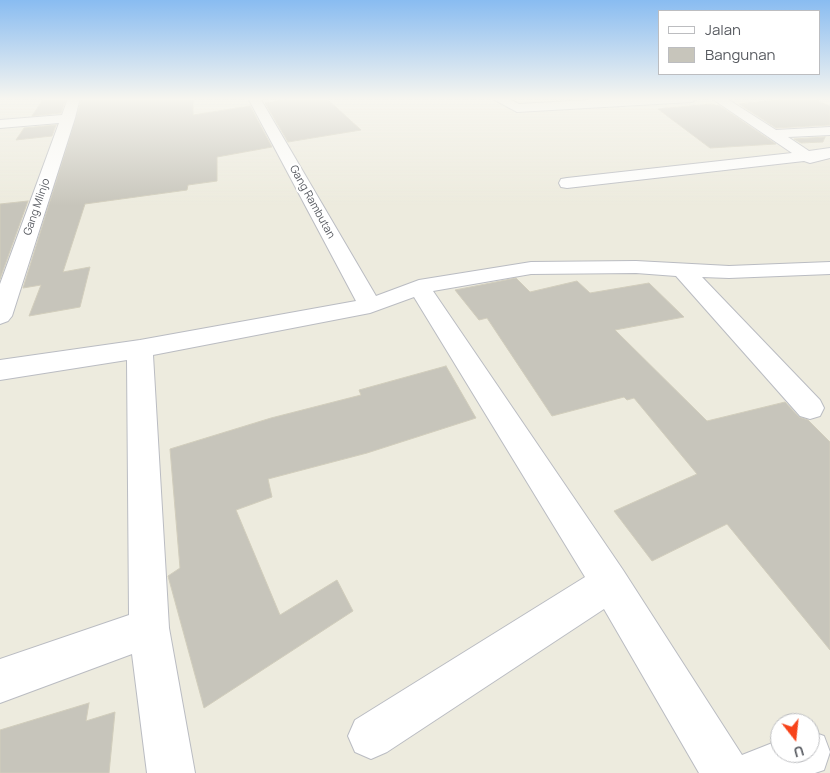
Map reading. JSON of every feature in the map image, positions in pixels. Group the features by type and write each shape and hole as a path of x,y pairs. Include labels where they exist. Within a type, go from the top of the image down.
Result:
{"street":[{"name":"Gang Mlinjo","path":"0,316 62,134"},
{"name":"Gang Rambutan","path":"279,134 370,306"},
{"path":"773,134 805,155"},
{"path":"567,183 805,155 826,159"},
{"path":"0,370 140,349 370,306 419,287 531,268 580,266 729,272 827,271"},
{"path":"683,270 810,408"},
{"path":"419,287 610,583 726,773"},
{"path":"140,349 149,628 171,773"},
{"path":"371,736 610,583"},
{"path":"0,681 149,628"},
{"path":"757,773 782,763"}],"building":[{"path":"20,134 53,134 52,136 16,140"},
{"path":"71,134 265,134 272,147 217,157 217,181 188,185 187,190 85,204 63,272 90,267 80,307 29,316 41,285 23,288"},
{"path":"283,134 336,134 288,142"},
{"path":"691,134 761,134 776,144 710,148"},
{"path":"825,137 823,142 801,143 794,139"},
{"path":"28,201 0,279 0,204"},
{"path":"516,278 530,292 577,281 590,293 649,283 684,317 615,330 707,421 785,402 799,417 808,420 830,442 830,650 727,524 652,561 614,511 697,474 634,398 627,400 624,397 552,416 487,318 479,320 455,290"},
{"path":"446,366 476,418 367,453 268,479 272,497 236,510 280,615 337,580 353,611 204,708 168,576 180,568 170,449 271,418 361,395 359,390"},
{"path":"89,703 86,721 115,712 109,773 0,773 0,730"}]}
